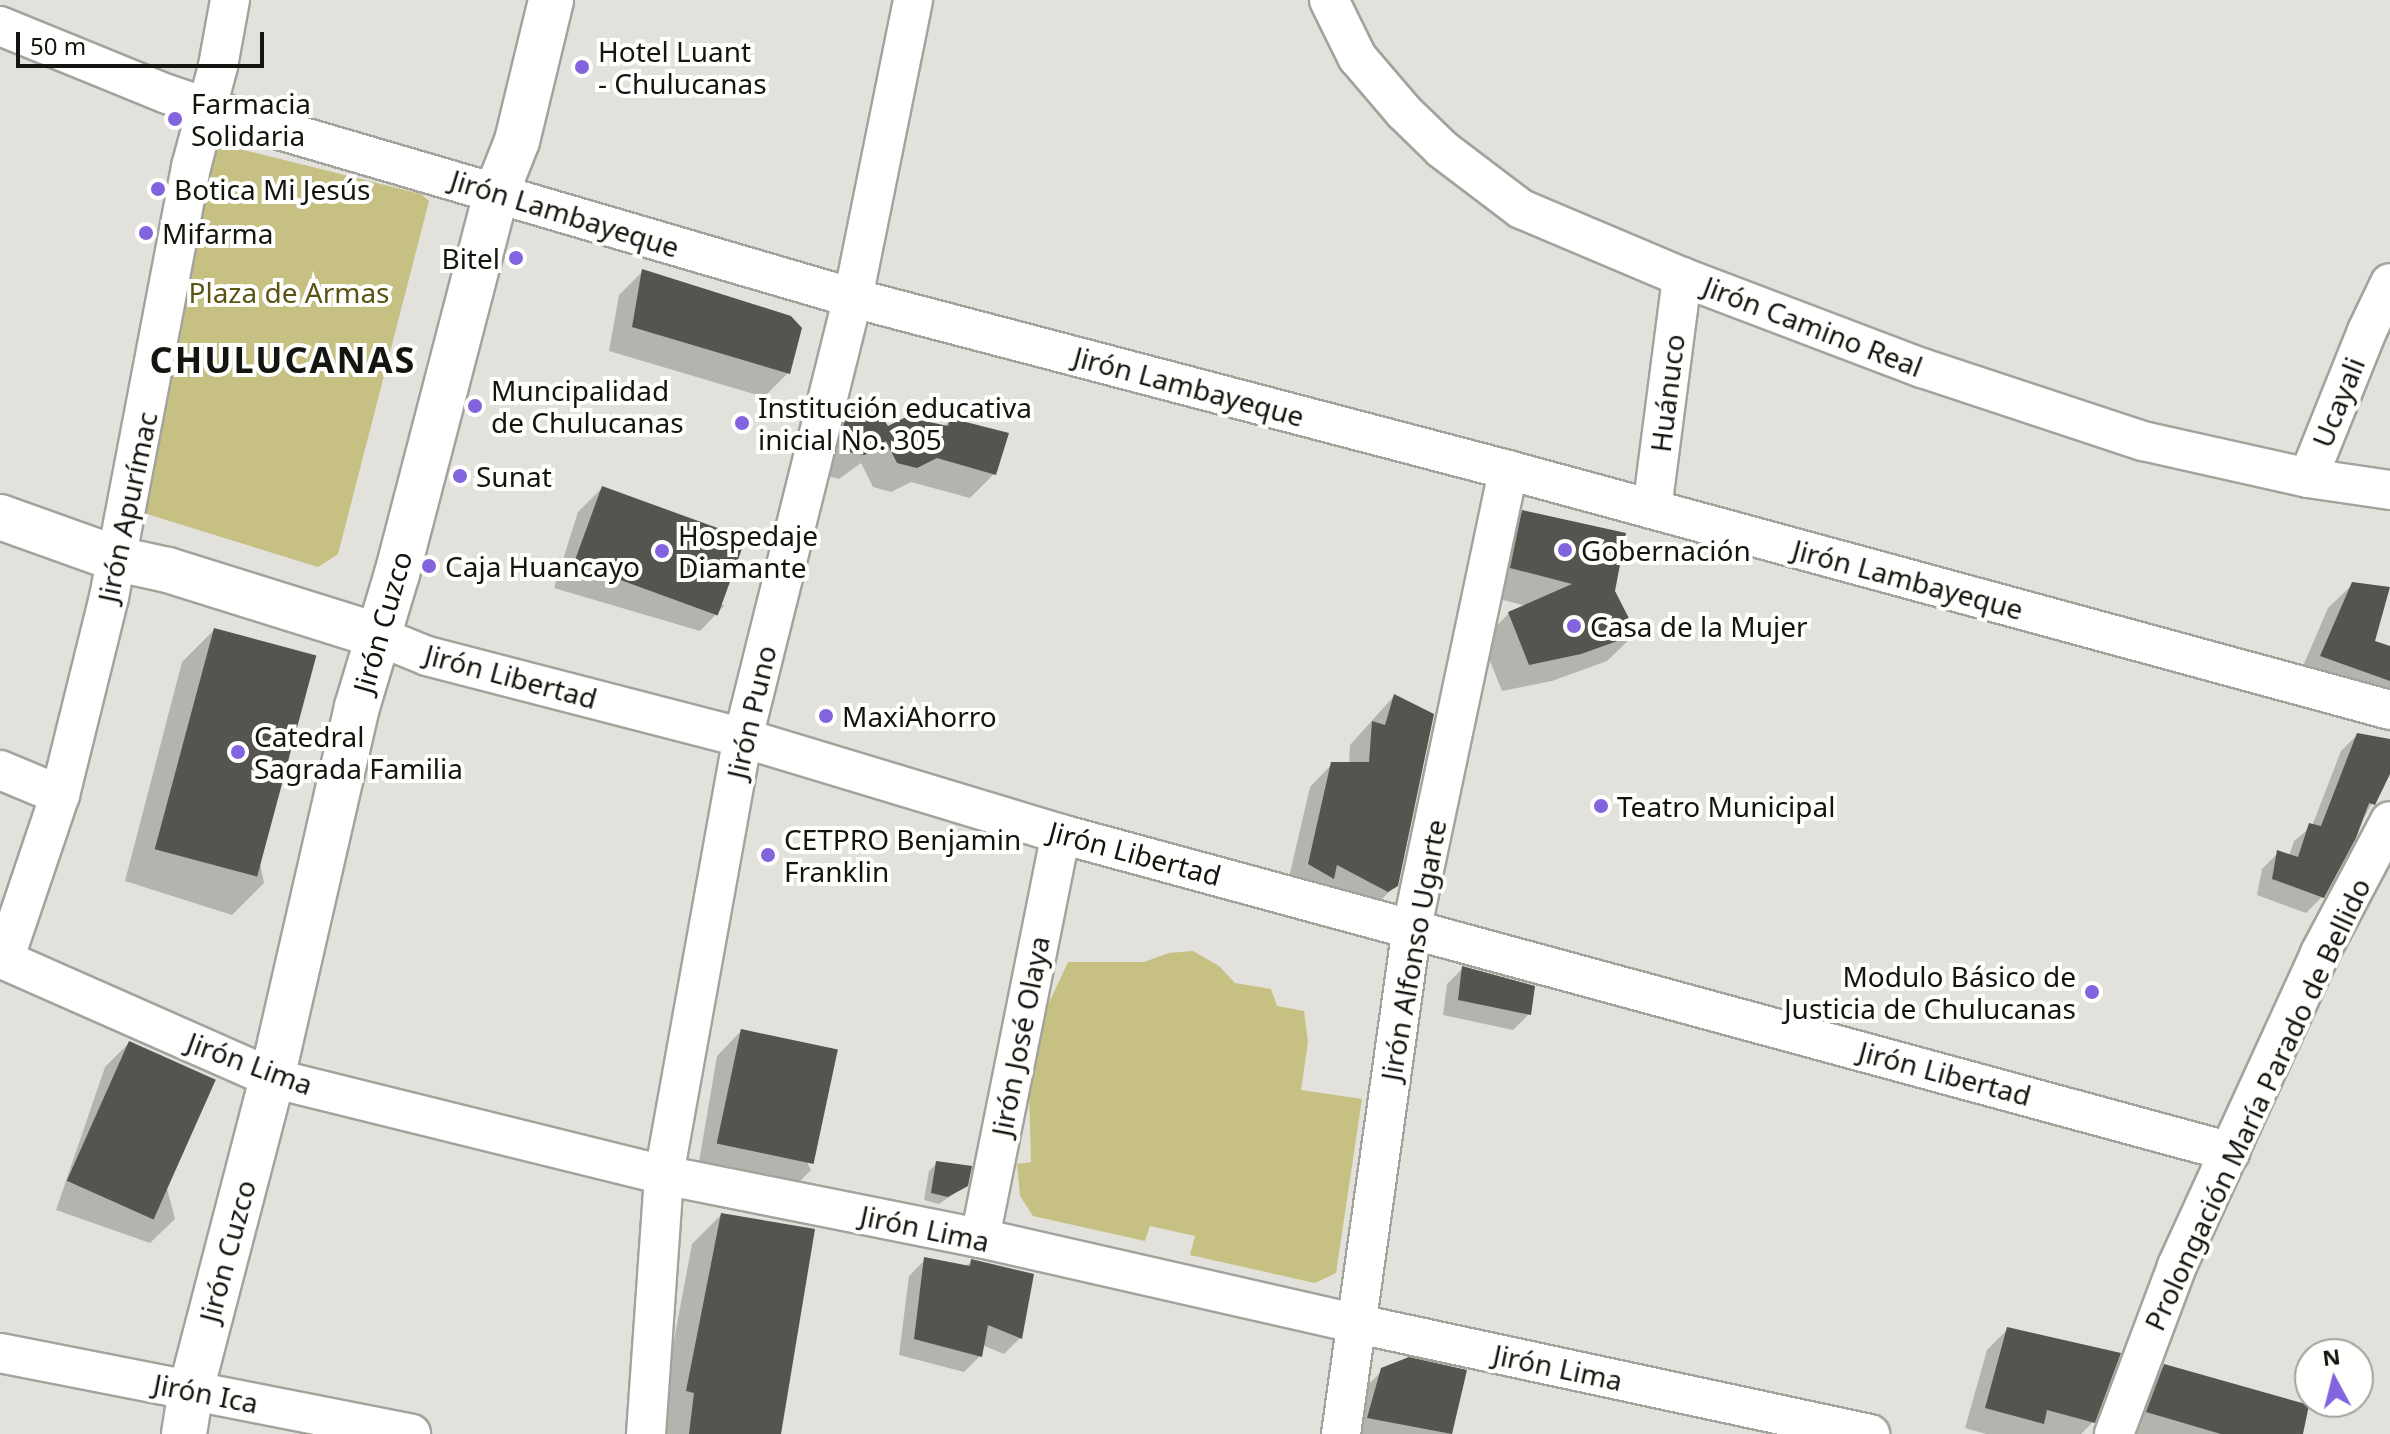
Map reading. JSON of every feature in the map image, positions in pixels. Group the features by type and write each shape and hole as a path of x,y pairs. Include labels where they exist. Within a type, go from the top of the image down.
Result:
{"street":[{"name":"Jirón Apurímac","path":"2,959 60,795 117,559 206,106 218,66 230,0"},
{"name":"Jirón Cuzco","path":"184,1434 191,1390 272,1078 357,707 397,574 496,194 517,141 551,0"},
{"name":"Jirón Puno","path":"646,1434 664,1175 743,738 853,298 913,0"},
{"name":"Jirón Camino Real","path":"1329,0 1357,57 1404,112 1442,149 1521,209 1682,277 1922,368 2143,441 2308,478 2390,490"},
{"name":"Jirón Lambayeque","path":"0,26 206,106 853,298 1508,470 2390,710"},
{"name":"Huánuco","path":"1652,509 1682,277"},
{"name":"Ucayali","path":"2308,478 2367,331 2390,283"},
{"name":"Jirón Alfonso Ugarte","path":"1341,1434 1412,927 1508,470"},
{"name":"Jirón Libertad","path":"0,517 117,559 168,570 378,636 427,656 743,738 1061,834 2231,1152"},
{"path":"0,770 60,795"},
{"name":"Prolongación María Parado de Bellido","path":"2114,1434 2177,1266 2320,953 2390,821"},
{"name":"Jirón José Olaya","path":"980,1238 1061,834"},
{"name":"Jirón Lima","path":"2,959 272,1078 664,1175 980,1238 1358,1324 1870,1434"},
{"name":"Jirón Ica","path":"0,1353 411,1434"}],"green space":[{"name":"Plaza de Armas","path":"212,142 421,194 429,201 338,554 318,567 134,510"},
{"path":"1193,951 1219,966 1235,983 1271,989 1277,1006 1304,1011 1308,1042 1301,1090 1362,1099 1336,1273 1315,1283 1190,1255 1195,1236 1150,1226 1145,1241 1033,1216 1020,1196 1017,1164 1031,1162 1029,1093 1034,1052 1047,1007 1068,962 1144,962 1169,953"}],"building":[{"path":"642,269 791,316 802,328 790,374 632,327"},
{"path":"858,401 875,406 888,426 906,417 948,426 950,418 1009,433 996,475 937,458 917,468 897,463 886,441 865,455 844,451 840,441 848,407"},
{"name":"Hospedaje Diamante","path":"602,486 746,538 718,615 574,563"},
{"path":"1522,510 1626,533 1615,591 1637,634 1581,654 1529,665 1508,612 1572,584 1510,568"},
{"path":"2352,582 2390,587 2375,641 2390,646 2390,681 2320,656"},
{"name":"Catedral Sagrada Familia","path":"214,628 316,655 257,877 155,849"},
{"path":"1394,694 1434,714 1398,886 1388,892 1337,865 1334,879 1308,864 1331,762 1369,762 1372,721 1385,725"},
{"path":"2357,733 2390,739 2390,774 2375,805 2369,803 2356,838 2324,898 2272,879 2277,850 2298,857 2309,823 2321,826"},
{"path":"1462,966 1535,986 1531,1015 1458,1000"},
{"path":"741,1029 838,1050 814,1164 717,1143"},
{"path":"129,1041 216,1080 154,1219 67,1181"},
{"path":"936,1161 972,1166 968,1186 948,1197 931,1193"},
{"path":"721,1213 815,1229 781,1434 689,1434 694,1393 686,1391"},
{"path":"924,1257 970,1266 971,1259 1034,1274 1022,1339 988,1325 982,1357 914,1339"},
{"path":"2007,1327 2121,1353 2095,1423 2047,1410 2044,1424 1985,1408"},
{"path":"1409,1357 1467,1370 1452,1434 1367,1418 1381,1368"},
{"path":"2164,1364 2294,1401 2294,1418 2306,1418 2303,1434 2221,1434 2146,1412"}],"place":[{"name":"Hotel Luant - Chulucanas","path":"582,67"},
{"name":"Farmacia Solidaria","path":"175,119"},
{"name":"Botica Mi Jesús","path":"158,189"},
{"name":"Mifarma","path":"146,233"},
{"name":"Bitel","path":"516,258"},
{"name":"Muncipalidad de Chulucanas","path":"475,406"},
{"name":"Institución educativa inicial No. 305","path":"742,423"},
{"name":"Sunat","path":"460,476"},
{"name":"Gobernación","path":"1565,550"},
{"name":"Hospedaje Diamante","path":"662,551"},
{"name":"Caja Huancayo","path":"429,566"},
{"name":"Casa de la Mujer","path":"1574,626"},
{"name":"MaxiAhorro","path":"826,716"},
{"name":"Catedral Sagrada Familia","path":"238,752"},
{"name":"Teatro Municipal","path":"1601,806"},
{"name":"CETPRO Benjamin Franklin","path":"768,855"},
{"name":"Modulo Básico de Justicia de Chulucanas","path":"2092,992"}],"district":[{"name":"CHULUCANAS","path":"283,360"}]}
